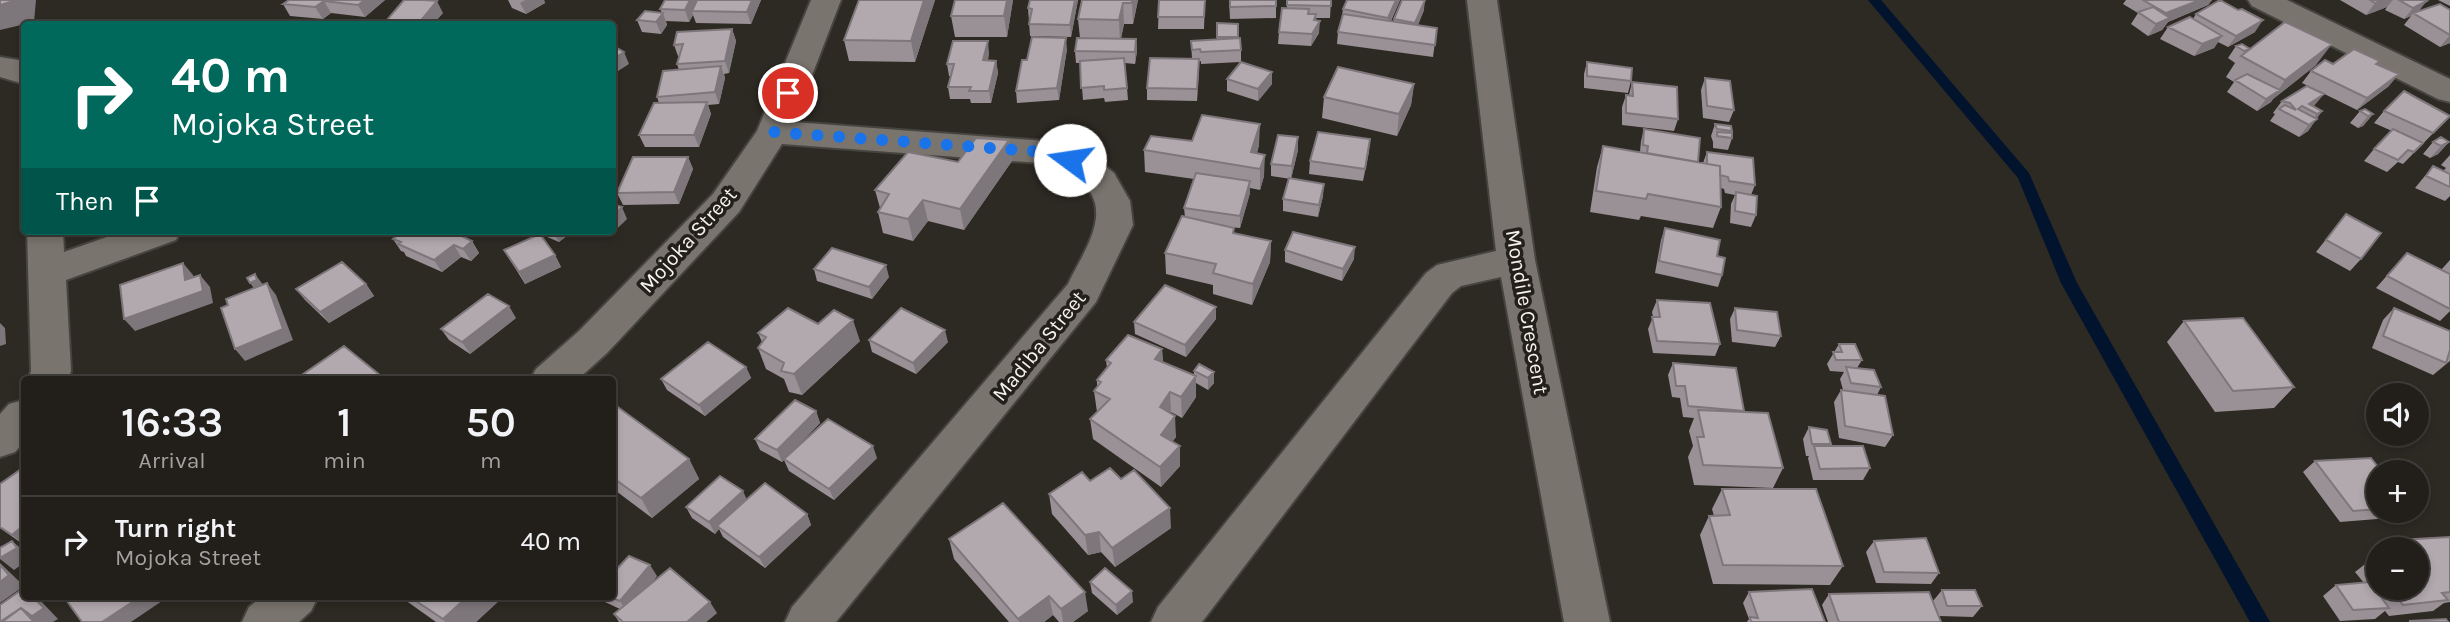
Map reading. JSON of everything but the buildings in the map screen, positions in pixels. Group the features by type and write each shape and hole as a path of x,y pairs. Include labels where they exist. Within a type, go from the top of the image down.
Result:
{"street":[{"name":"Mojoka Street","path":"555,376 593,342 726,204 773,132 826,0"},
{"name":"Mondile Crescent","path":"1482,0 1516,260 1587,622"},
{"path":"2263,0 2450,92"},
{"path":"0,67 21,72"},
{"name":"Madiba Street","path":"773,132 1045,152 1070,160 1102,181 1112,201 1115,225 1083,292 1060,323 808,622"},
{"path":"45,235 49,376"},
{"path":"47,272 152,235"},
{"path":"1174,622 1439,283 1450,275 1516,260"},
{"path":"0,440 21,419"},
{"path":"265,622 291,600"}],"waterway":[{"path":"1874,0 2024,176 2069,283 2260,622"}],"route":[{"path":"788,93 773,132 1045,152 1070,160"}]}
